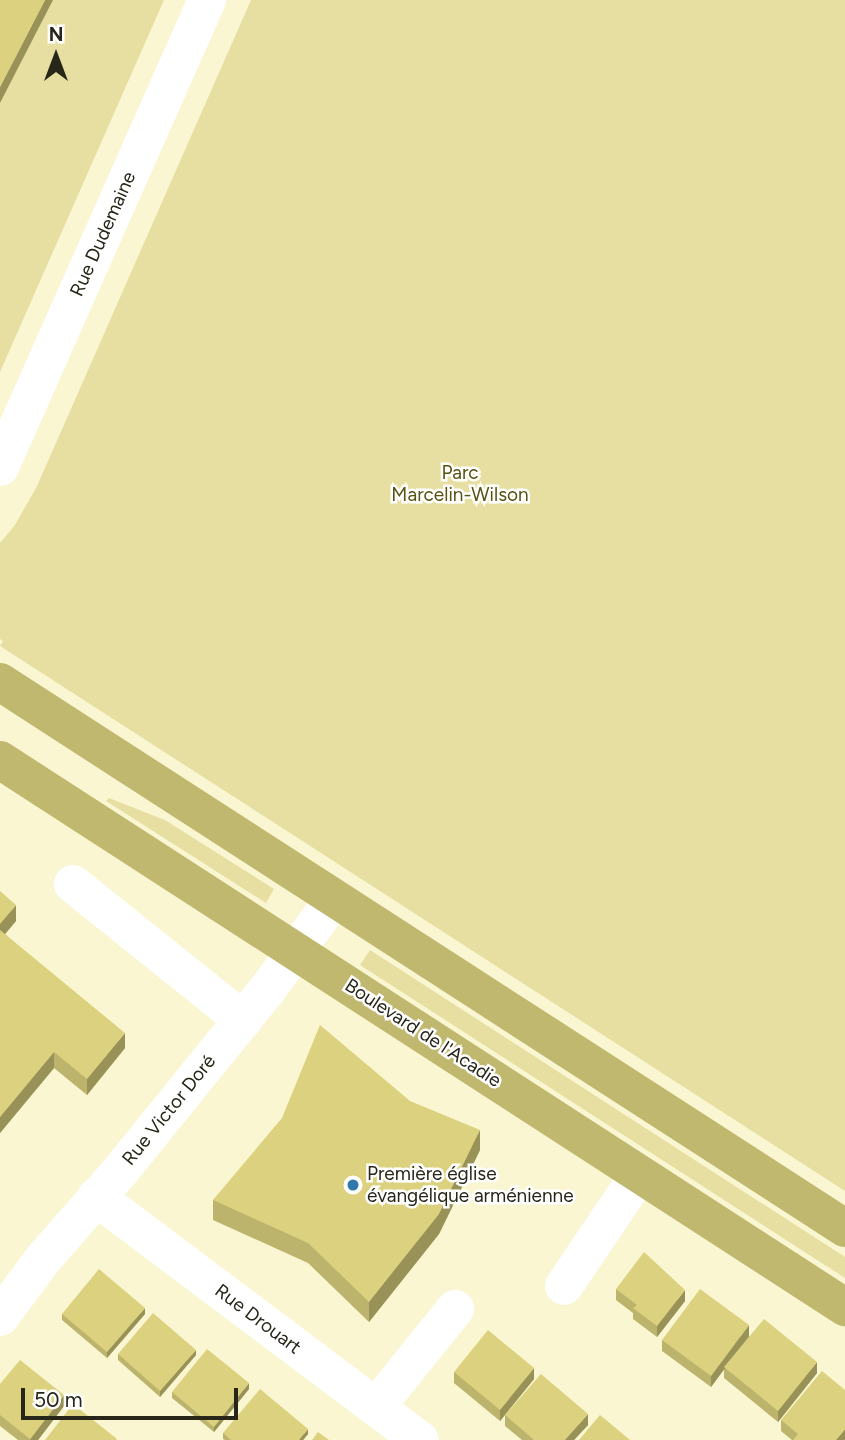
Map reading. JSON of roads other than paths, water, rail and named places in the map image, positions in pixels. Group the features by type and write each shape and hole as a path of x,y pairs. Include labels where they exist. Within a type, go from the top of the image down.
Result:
{"main road":[{"path":"0,682 845,1228"},
{"name":"Boulevard de l'Acadie","path":"0,760 845,1307"}],"street":[{"name":"Rue Dudemaine","path":"0,467 206,0"},
{"path":"73,884 243,1020"},
{"name":"Rue Victor Doré","path":"0,1317 44,1258 243,1020 298,951 334,899"},
{"path":"564,1286 639,1175"},
{"name":"Rue Drouart","path":"96,1198 419,1440"},
{"path":"376,1407 454,1309"}],"place":[{"name":"Première église évangélique arménienne","path":"353,1185"}],"park label":[{"name":"Parc Marcelin-Wilson","path":"460,484"}]}
